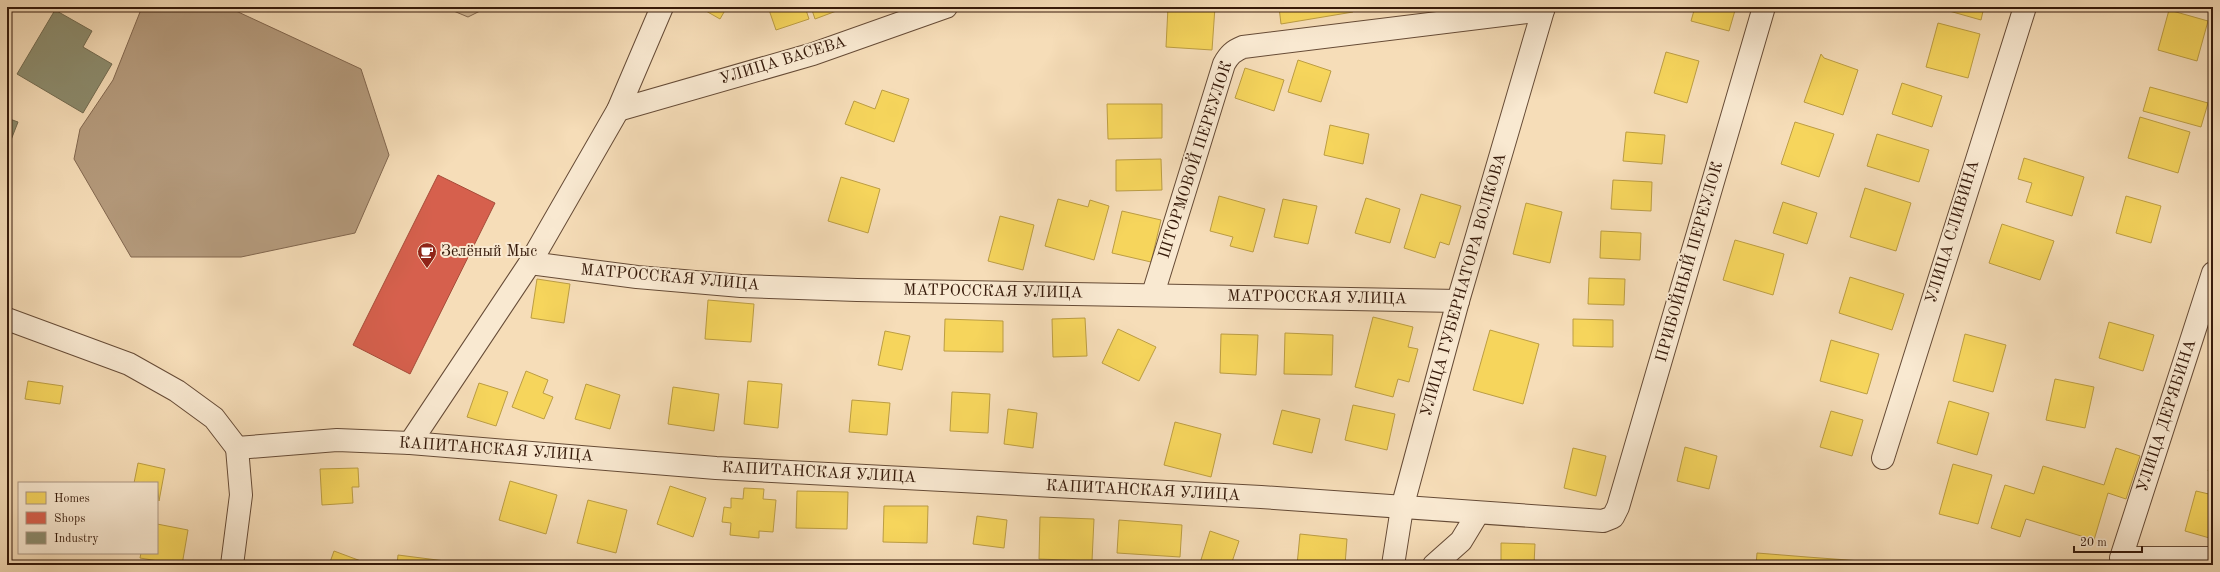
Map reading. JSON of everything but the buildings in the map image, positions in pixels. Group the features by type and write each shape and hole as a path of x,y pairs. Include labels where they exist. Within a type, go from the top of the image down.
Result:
{"street":[{"path":"410,443 530,263 618,110 662,7"},
{"name":"УЛИЦА ВАСЕВА","path":"618,110 813,54 946,7"},
{"name":"ПРИБОЙНЫЙ ПЕРЕУЛОК","path":"1613,517 1618,507 1764,7"},
{"name":"УЛИЦА СЛИВИНА","path":"1883,458 2025,7"},
{"name":"ШТОРМОВОЙ ПЕРЕУЛОК","path":"1153,294 1224,64 1228,56 1235,50 1244,47 1544,9"},
{"name":"УЛИЦА ГУБЕРНАТОРА ВОЛКОВА","path":"1393,565 1402,508 1458,301 1544,9"},
{"name":"МАТРОССКАЯ УЛИЦА","path":"530,263 637,277 740,286 857,290 1153,294 1458,301"},
{"name":"УЛИЦА ДЕРЯБИНА","path":"2213,273 2121,558 2213,558"},
{"path":"7,319 129,364 177,391 214,418 237,448 241,495 232,565"},
{"name":"КАПИТАНСКАЯ УЛИЦА","path":"237,448 336,440 410,443 716,468 1261,497 1603,521 1613,517"},
{"path":"1434,565 1461,541 1478,513"}],"shaded area":[{"path":"142,7 218,7 236,11 361,69 389,155 355,233 241,257 131,257 74,159 80,129 113,80"},
{"path":"444,7 488,7 468,17"}],"place":[{"name":"Зелёный Мыс","path":"427,269"}]}
